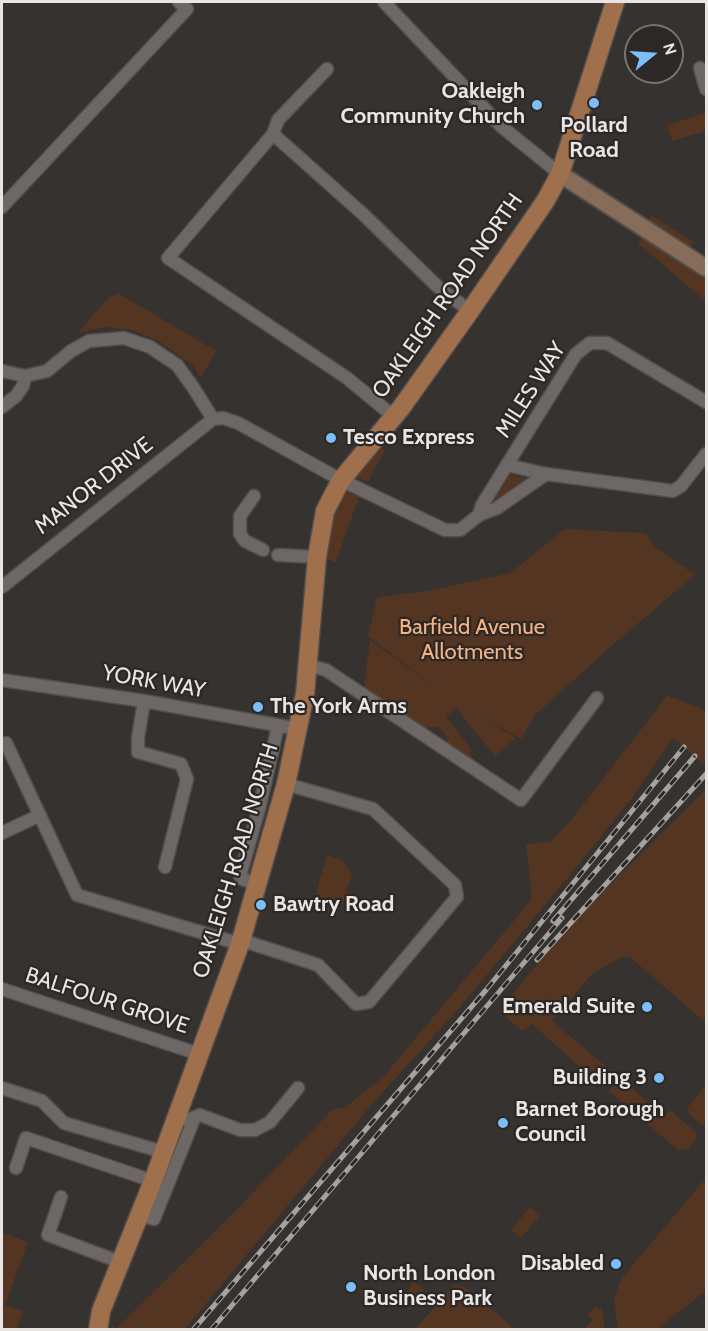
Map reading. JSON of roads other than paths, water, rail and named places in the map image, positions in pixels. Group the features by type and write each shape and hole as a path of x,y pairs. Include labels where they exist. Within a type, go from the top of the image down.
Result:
{"main road":[{"name":"OAKLEIGH ROAD NORTH","path":"98,1329 101,1311 164,1152 185,1118 199,1054 240,942 279,810 299,729 305,694 317,556 325,511 341,480 393,416 470,311 546,200 561,174 615,2"},
{"path":"561,174 706,268"}],"street":[{"path":"2,207 187,9 179,2"},
{"path":"384,2 502,127 561,174"},
{"path":"700,68 706,89"},
{"path":"327,69 278,120 273,134 168,258 347,378 393,416"},
{"path":"273,134 364,215 438,287 470,311"},
{"path":"2,371 25,376 47,371 71,351 89,341 124,338 150,347 177,364 213,419 223,418 238,423 341,480 445,530 460,530 479,515 497,508 546,474"},
{"name":"MILES WAY","path":"479,515 482,505 576,354 590,343 607,343 706,402"},
{"path":"2,407 16,396 23,386 25,376"},
{"name":"MANOR DRIVE","path":"2,587 213,419"},
{"path":"507,465 546,474 673,491 681,486 706,454"},
{"path":"255,496 240,516 240,534 245,541 263,550"},
{"path":"278,555 317,556"},
{"path":"306,665 326,670 521,800 597,698"},
{"name":"YORK WAY","path":"2,680 144,701 299,729"},
{"path":"144,701 138,752 181,764 187,779 165,867"},
{"path":"257,884 242,879 240,876 260,805 278,726"},
{"path":"6,743 77,895 318,965 356,1004 369,1002 457,897 455,885 373,809 286,784"},
{"path":"260,805 279,810"},
{"path":"2,834 40,815"},
{"name":"BALFOUR GROVE","path":"2,989 199,1054"},
{"path":"2,1088 42,1101 64,1123 164,1152"},
{"path":"140,1215 154,1220 185,1118 200,1115 240,1130 255,1130 270,1122 298,1088"},
{"path":"16,1168 26,1138 153,1181"},
{"path":"61,1197 48,1235 120,1262"}],"railway":[{"path":"193,1330 486,990 684,747"},
{"path":"553,921 695,756"},
{"path":"537,960 706,774"},
{"path":"211,1330 562,918"}],"place":[{"name":"Pollard Road","path":"594,103"},
{"name":"Oakleigh Community Church","path":"537,105"},
{"name":"Tesco Express","path":"331,438"},
{"name":"The York Arms","path":"258,707"},
{"name":"Bawtry Road","path":"261,905"},
{"name":"Emerald Suite","path":"647,1007"},
{"name":"Building 3","path":"659,1078"},
{"name":"Barnet Borough Council","path":"503,1123"},
{"name":"Disabled","path":"616,1264"},
{"name":"North London Business Park","path":"351,1287"}],"park label":[{"name":"Barfield Avenue Allotments","path":"472,640"}]}
